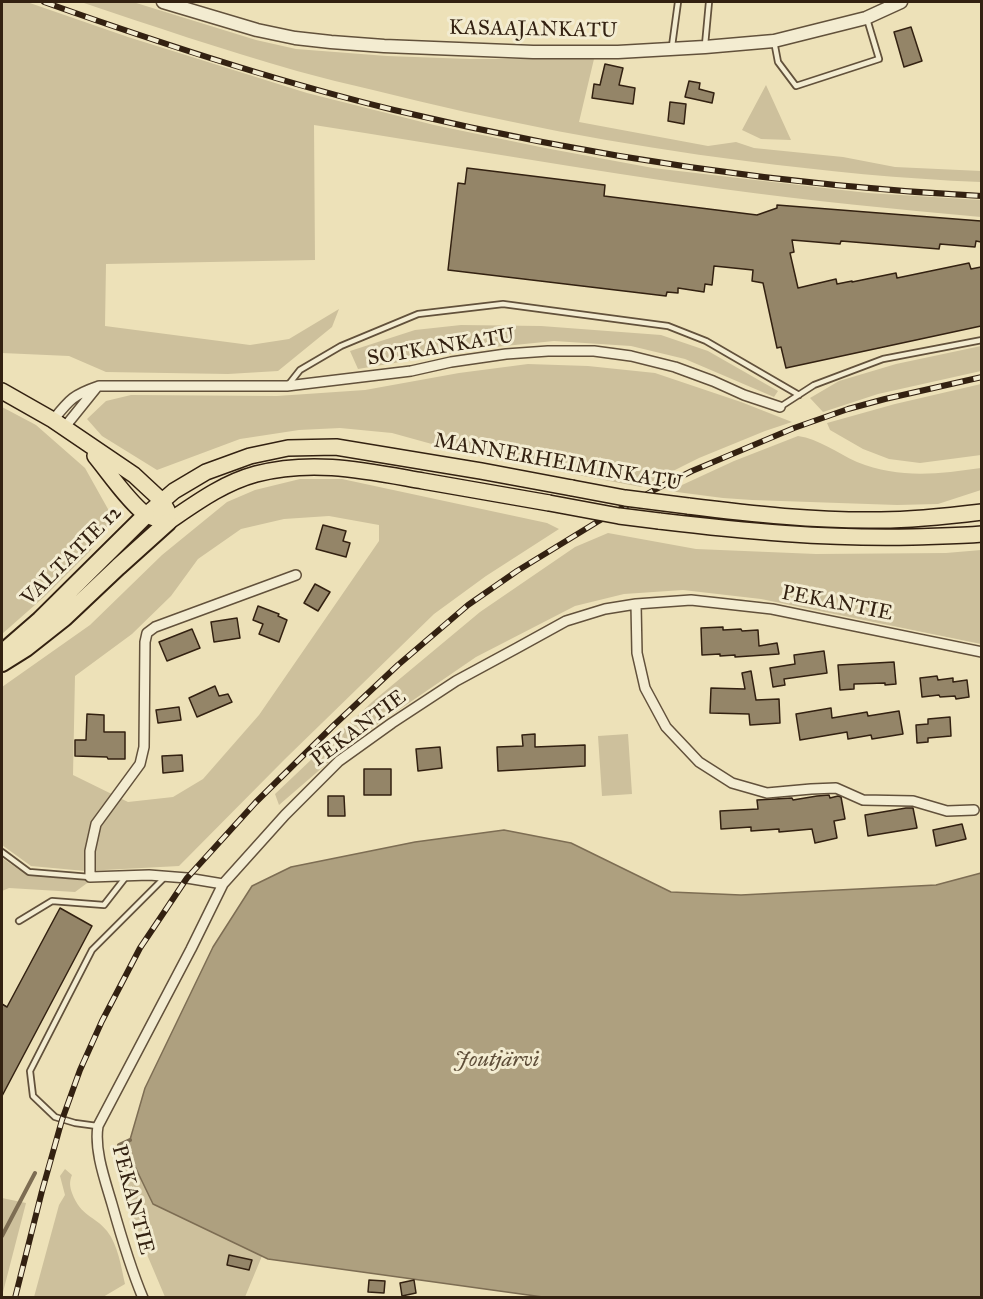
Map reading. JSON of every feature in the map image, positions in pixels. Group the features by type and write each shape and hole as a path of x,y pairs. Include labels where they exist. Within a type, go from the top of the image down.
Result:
{"highway":[{"name":"VALTATIE 12","path":"2,653 40,620 146,514"},
{"name":"VALTATIE 12","path":"2,663 26,648 64,618 168,522"}],"main road":[{"path":"2,391 58,424 134,476 162,501 167,510 168,522 146,514 127,495 86,444"},
{"name":"MANNERHEIMINKATU","path":"146,514 188,481 228,463 268,451 310,447 336,447 625,498 736,512 882,520 981,512"},
{"name":"MANNERHEIMINKATU","path":"168,522 206,496 254,475 302,466 325,466 619,516 734,530 883,538 981,534"}],"street":[{"name":"KASAAJANKATU","path":"163,2 257,30 295,38 384,46 533,52 672,49 774,41 866,18 901,2"},
{"name":"SOTKANKATU","path":"58,424 79,407 99,386 287,386 411,371 451,362 506,354 548,351 594,351 632,356 675,367 780,407"},
{"path":"223,884 148,875 90,877 90,851 96,824 140,764 144,747 147,633 155,627 296,575"},
{"name":"PEKANTIE","path":"143,1298 130,1264 105,1180 96,1138 98,1126 223,884 285,815 339,762 392,723 456,681 566,621 605,609 691,600 772,609 981,652"},
{"path":"636,604 637,653 645,688 666,727 699,762 732,783 767,794 836,788 863,800 913,801 947,811 974,810"}],"lane":[{"path":"672,49 678,2"},
{"path":"705,47 709,2"},
{"path":"774,41 778,62 796,86 879,59 866,18"},
{"path":"287,386 300,370 341,346 418,314 503,304 668,326 706,341 799,395"},
{"path":"780,407 814,385 883,359 981,340"},
{"path":"2,852 29,872 90,877"},
{"path":"19,921 52,901 104,905 127,876"},
{"path":"98,1126 54,1117 33,1096 30,1071 92,950 166,876"}],"shaded area":[{"path":"2,2 27,2 128,37 307,93 434,125 653,168 868,193 981,200 981,217 723,189 314,125 315,260 106,264 105,326 250,345 289,339 339,309 332,327 278,371 228,374 106,372 69,356 2,353"},
{"path":"81,2 133,2 256,40 296,49 470,59 594,59 579,122 708,146 736,142 754,148 843,157 895,167 981,171 981,182 864,174 746,161 652,148 512,122 297,71"},
{"path":"766,85 791,140 761,139 742,130"},
{"path":"461,325 541,326 661,335 708,351 778,391 774,397 685,359 631,346 554,341 485,348 358,369 350,351 415,330"},
{"path":"981,346 981,371 878,394 823,412 810,398 839,381 896,364"},
{"path":"528,364 588,366 655,373 792,422 699,458 641,487 468,454 392,433 340,428 299,430 240,439 157,470 102,436 87,419 106,401 131,395 277,396 365,390 459,373"},
{"path":"981,384 981,455 920,463 889,459 863,449 830,430 827,423 895,404"},
{"path":"2,407 36,425 85,468 113,518 90,551 44,597 2,634"},
{"path":"798,436 821,443 857,462 888,471 919,474 981,468 981,490 938,504 897,505 752,500 669,491 734,461"},
{"path":"300,479 342,479 547,523 559,529 486,576 434,614 179,866 85,871 31,866 2,845 2,687 90,625 162,555 227,502 255,490","holes":["329,516 379,525 379,541 259,715 203,779 173,797 128,802 73,775 75,676 132,634 171,596 198,559 241,529 284,519"]},
{"path":"608,533 696,549 816,554 946,553 981,550 981,644 761,599 683,590 624,594 575,606 476,657 352,742 279,805 275,794 372,702 480,612 575,547"},
{"path":"628,734 632,794 602,796 598,736"},
{"path":"2,858 27,875 90,881 75,892 9,888 2,891"},
{"path":"127,1150 153,1204 262,1256 245,1297 165,1297 140,1238 127,1194 123,1172"},
{"path":"65,1169 72,1175 70,1187 79,1207 107,1231 119,1256 125,1284 103,1297 34,1297 59,1205 65,1195 60,1176"},
{"path":"2,1198 26,1203 2,1296"}],"water":[{"name":"Joutjärvi","path":"504,830 571,843 671,892 741,895 936,885 981,873 981,1297 550,1298 268,1259 153,1204 127,1150 145,1088 213,947 252,886 291,867 415,842"}],"building":[{"path":"911,27 922,61 904,67 894,32"},
{"path":"605,64 623,68 619,85 635,88 633,104 592,98 594,84 600,85"},
{"path":"689,81 700,83 699,89 714,93 712,103 685,97"},
{"path":"670,102 686,104 684,124 668,121"},
{"path":"467,168 605,185 604,196 757,215 777,208 777,205 981,221 981,242 976,241 975,247 940,244 939,249 841,241 840,244 792,240 794,252 790,253 798,288 836,279 837,284 896,273 897,278 969,263 971,269 981,267 981,326 786,368 781,347 777,348 763,283 752,281 753,270 714,266 712,285 705,284 704,292 678,288 678,293 667,292 666,296 448,270 458,183 465,184"},
{"path":"323,525 346,531 343,541 350,543 346,557 316,549"},
{"path":"315,584 330,592 318,611 304,603"},
{"path":"258,606 279,614 278,616 287,620 279,642 259,634 263,624 253,620"},
{"path":"237,618 240,638 214,642 211,622"},
{"path":"723,627 723,630 758,630 759,646 777,643 779,654 735,657 735,655 720,656 720,654 702,655 701,628"},
{"path":"192,629 200,648 167,661 159,642"},
{"path":"824,651 827,673 784,679 785,685 773,687 770,668 795,664 794,655"},
{"path":"894,662 896,684 854,684 854,689 840,690 838,665"},
{"path":"751,671 756,700 779,699 780,723 750,725 749,714 710,713 711,688 745,689 742,673"},
{"path":"937,676 938,680 953,678 953,682 967,680 969,697 956,699 955,696 940,697 939,695 922,697 920,678"},
{"path":"215,686 219,696 228,694 232,702 197,717 189,698"},
{"path":"179,707 181,720 158,723 156,710"},
{"path":"831,708 832,718 867,712 868,716 899,711 903,734 872,739 871,735 848,739 847,732 800,740 796,714"},
{"path":"87,714 104,715 104,732 125,732 125,759 75,756 75,740 86,740"},
{"path":"950,717 951,736 928,738 928,742 917,743 916,725 928,724 928,719"},
{"path":"535,734 535,747 585,745 585,766 498,771 497,747 523,746 522,735"},
{"path":"440,747 442,768 418,771 416,749"},
{"path":"182,755 183,771 163,773 162,756"},
{"path":"364,769 391,769 391,795 364,795"},
{"path":"829,795 830,798 841,797 845,819 834,821 837,838 815,843 812,829 779,832 779,829 751,831 751,827 721,829 720,811 758,809 757,800 792,798 793,800"},
{"path":"328,796 344,796 345,816 328,816"},
{"path":"913,808 917,828 868,836 865,815"},
{"path":"962,824 966,839 936,846 933,830"},
{"path":"60,908 92,926 2,1096 2,1004 7,1007"},
{"path":"229,1255 252,1260 249,1270 227,1265"},
{"path":"369,1280 385,1281 384,1293 368,1292"},
{"path":"414,1280 416,1293 402,1296 400,1283"}],"waterway":[{"path":"119,1145 130,1140"},
{"path":"2,1236 35,1173"}],"railway":[{"path":"44,2 174,47 350,99 539,141 613,155 760,177 982,196"},
{"path":"15,1298 62,1120 80,1070 102,1021 140,948 187,878 256,802 333,726 398,665 468,605 517,571 656,489 692,471 794,428 848,409 982,377"}]}
